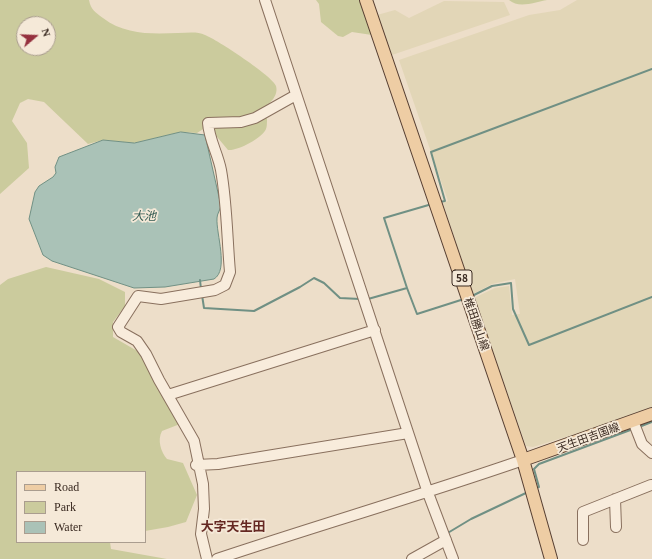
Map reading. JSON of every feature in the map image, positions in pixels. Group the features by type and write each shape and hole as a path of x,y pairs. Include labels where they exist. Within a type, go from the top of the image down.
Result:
{"main road":[{"name":"椎田勝山線","path":"366,0 523,460 551,559"},
{"name":"天生田吉国線","path":"523,460 652,414"}],"street":[{"path":"266,4 428,493 453,559"},
{"path":"207,559 200,534 204,509 194,441 140,345 133,338 121,332 118,327 118,323 138,296 161,299 215,290 225,285 230,272 223,183 217,154 209,132 208,123 241,122 255,118 296,95"},
{"path":"168,395 375,330"},
{"path":"633,421 642,444 652,453"},
{"path":"198,465 218,464 408,433"},
{"path":"217,559 322,524 428,493 523,460"},
{"path":"583,540 583,512 652,485"},
{"path":"615,499 616,527"},
{"path":"412,559 446,540"}],"shaded area":[{"path":"577,0 652,0 652,407 630,417 533,447 526,446 474,298 495,288 509,286 512,315 520,314 515,279 492,284 473,294 443,203 448,201 399,60 529,15 560,10"},
{"path":"444,1 504,2 510,15 392,55 377,15 395,10 409,18"}],"green space":[{"path":"0,0 89,0 92,9 111,24 120,28 149,33 199,33 220,43 244,59 266,75 276,86 276,94 270,103 262,110 267,119 264,133 255,140 232,150 228,150 208,126 197,133 181,132 134,143 103,140 88,144 44,102 28,99 20,103 12,121 27,143 29,168 0,194"},
{"path":"316,0 360,0 372,35 352,32 343,37 338,36 321,22 319,4"},
{"path":"509,0 547,0 517,4"},
{"path":"46,267 99,279 125,292 125,306 113,322 113,337 139,352 180,424 162,431 160,446 167,459 183,463 197,495 186,522 146,531 146,471 16,471 16,543 110,543 111,549 167,559 0,559 0,285 8,279"}],"water":[{"name":"大池","path":"181,132 205,135 221,206 217,215 217,225 221,251 221,268 214,279 165,287 134,288 52,261 43,255 29,219 35,192 39,186 53,177 56,173 55,167 59,157 103,140 134,143"}],"waterway":[{"path":"440,202 445,201 431,152 652,69"},
{"path":"368,299 407,288 384,218 432,204"},
{"path":"202,295 204,308 254,311 314,278 324,283 340,298 360,299"},
{"path":"200,280 201,289"},
{"path":"472,296 492,286 511,283 513,309 529,345 652,297"},
{"path":"407,288 417,314 464,299"},
{"path":"639,427 652,422"},
{"path":"536,488 539,487 534,469 539,464 633,429"},
{"path":"446,534 471,519 528,492"}],"district":[{"name":"大字天生田","path":"233,526"}]}
